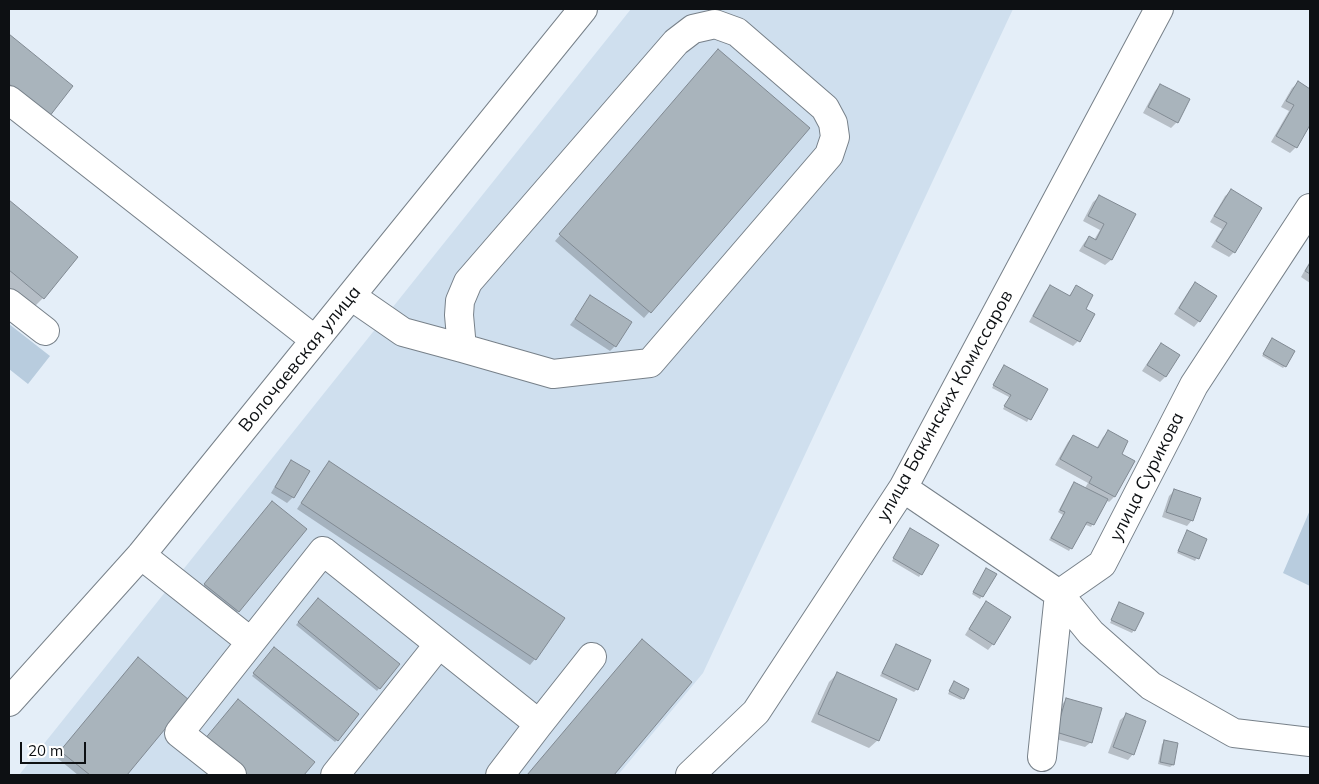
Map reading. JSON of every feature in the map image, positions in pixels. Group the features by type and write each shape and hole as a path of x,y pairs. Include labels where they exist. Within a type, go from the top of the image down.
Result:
{"street":[{"name":"Волочаевская улица","path":"9,702 141,555 583,9"},
{"name":"улица Бакинских Комиссаров","path":"690,775 756,712 903,488 1159,9"},
{"path":"351,296 403,332 553,374 650,363 828,155 835,137 833,123 825,108 736,32 715,24 693,29 676,42 468,282 460,301 459,315 462,348"},
{"path":"9,100 315,340"},
{"name":"улица Сурикова","path":"1059,594 1102,564 1194,385 1310,208"},
{"path":"9,303 45,331"},
{"path":"903,488 1059,594 1091,633 1151,686 1234,733 1310,742"},
{"path":"232,775 179,733 323,552 539,724"},
{"path":"141,555 251,642"},
{"path":"1042,757 1059,594"},
{"path":"335,775 439,644"},
{"path":"500,775 592,657"}],"shaded area":[{"path":"631,9 1013,9 703,673 618,775 19,775"},
{"path":"9,324 50,356 28,384 9,369"},
{"path":"1310,510 1310,586 1283,573"}],"building":[{"path":"9,34 73,86 49,117 9,84"},
{"path":"718,49 810,128 651,313 559,234"},
{"path":"1298,81 1310,89 1310,125 1297,148 1276,136 1294,105 1286,101"},
{"path":"1160,84 1190,99 1178,123 1148,107"},
{"path":"1231,189 1262,208 1235,253 1216,241 1227,223 1214,216"},
{"path":"1099,195 1136,214 1112,260 1084,246 1089,236 1096,240 1104,224 1088,216"},
{"path":"9,200 78,257 44,299 9,270"},
{"path":"1310,263 1310,274 1305,271"},
{"path":"1195,282 1217,296 1200,322 1179,308"},
{"path":"1050,285 1070,296 1076,285 1093,295 1086,309 1095,314 1080,342 1033,316"},
{"path":"590,295 632,322 616,347 575,319"},
{"path":"1272,338 1295,351 1286,367 1263,354"},
{"path":"1161,343 1180,355 1166,377 1147,365"},
{"path":"1004,365 1048,389 1031,420 1004,406 1011,395 993,385"},
{"path":"1108,430 1128,441 1122,454 1135,461 1115,497 1089,483 1092,477 1060,459 1073,435 1098,448"},
{"path":"291,460 310,471 294,498 275,487"},
{"path":"329,461 565,618 536,660 301,503"},
{"path":"1074,482 1108,499 1094,525 1087,522 1072,549 1051,538 1065,512 1060,510"},
{"path":"1174,489 1201,498 1193,521 1166,512"},
{"path":"272,501 307,529 239,612 204,584"},
{"path":"910,528 939,545 922,575 893,558"},
{"path":"1187,530 1207,539 1199,559 1178,551"},
{"path":"986,568 997,574 983,597 973,592"},
{"path":"318,598 400,664 380,689 298,622"},
{"path":"986,601 1011,617 994,645 969,629"},
{"path":"1119,602 1144,613 1135,631 1111,620"},
{"path":"642,639 692,682 614,775 527,775"},
{"path":"896,644 931,660 918,690 882,673"},
{"path":"274,647 359,714 338,741 253,673"},
{"path":"138,657 189,700 127,775 90,775 60,751"},
{"path":"837,672 897,699 879,741 818,714"},
{"path":"954,681 969,689 964,699 949,691"},
{"path":"1066,698 1102,708 1092,743 1056,732"},
{"path":"238,699 315,762 304,775 247,775 204,740"},
{"path":"1126,713 1146,721 1134,755 1113,747"},
{"path":"1164,740 1178,743 1174,765 1160,762"}]}
